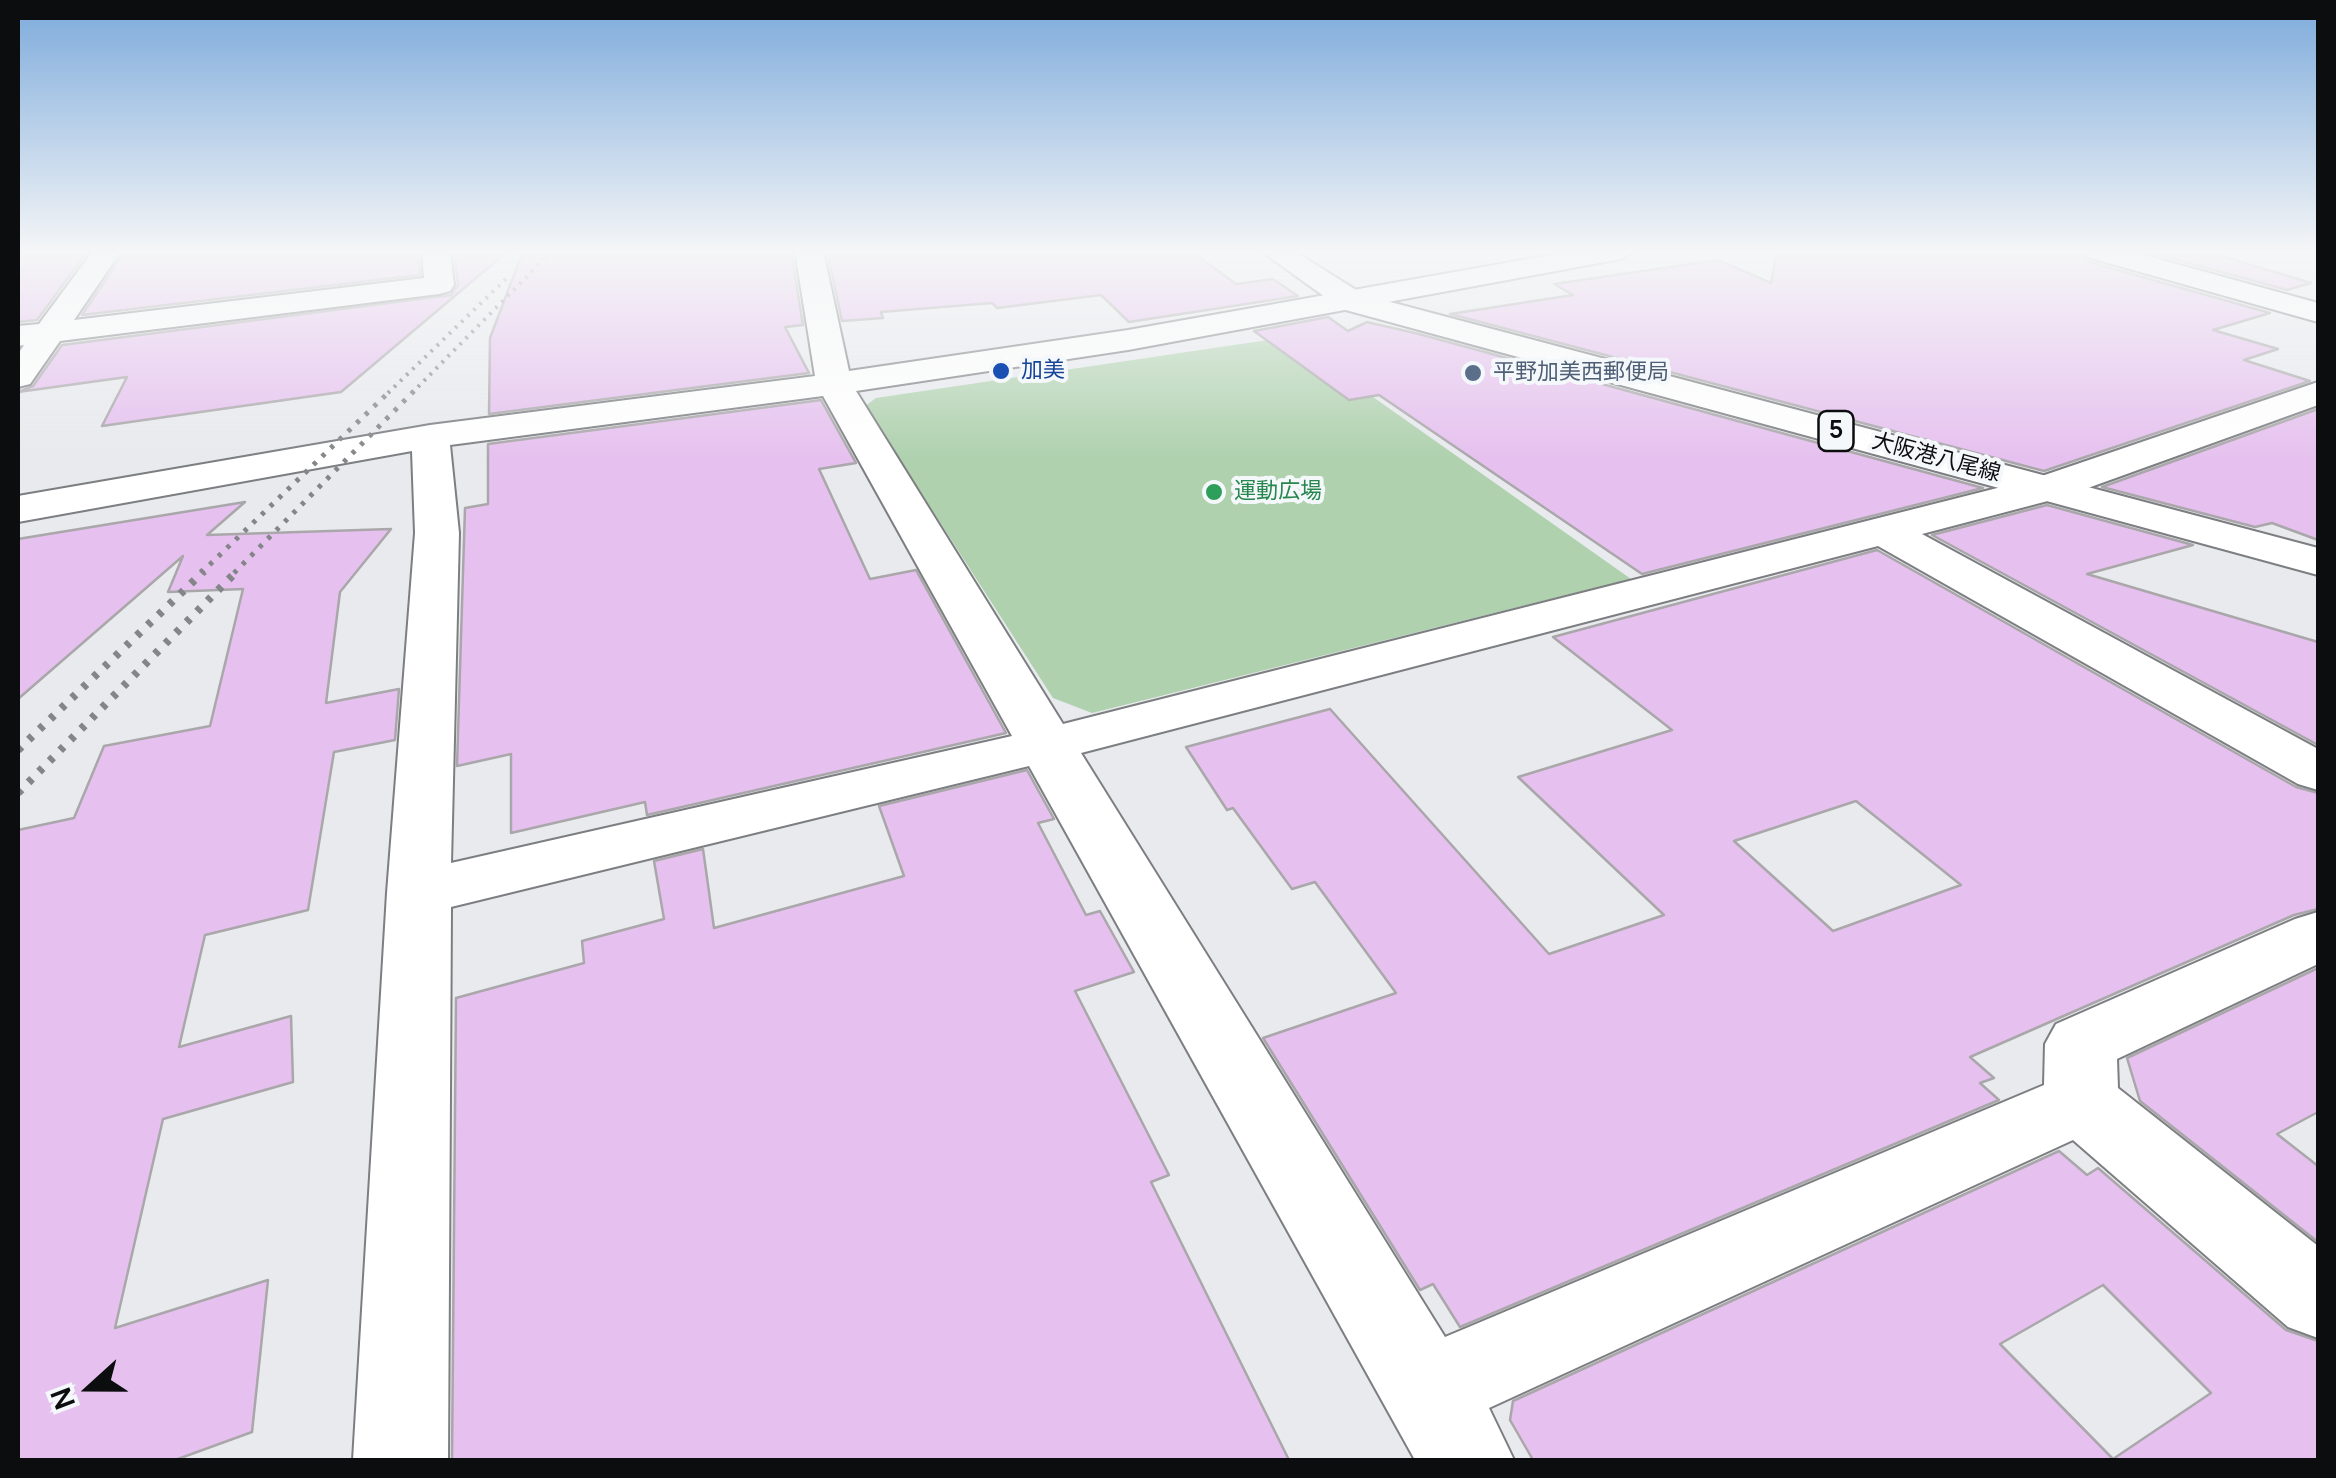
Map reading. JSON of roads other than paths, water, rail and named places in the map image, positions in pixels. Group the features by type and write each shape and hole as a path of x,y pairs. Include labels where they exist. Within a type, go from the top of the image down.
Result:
{"street":[{"path":"18,377 33,334 152,320"},
{"path":"821,320 834,384 1467,1460"},
{"path":"18,509 430,436 834,384 1239,320"},
{"name":"大阪港八尾線","path":"1420,320 2318,562"},
{"path":"419,893 1045,745 2048,488 2318,392"},
{"path":"400,1460 419,893 438,533 430,436"},
{"path":"1884,531 2318,772"},
{"path":"2081,1102 2081,1044 2318,936"},
{"path":"1427,1390 2081,1102"},
{"path":"2081,1102 2318,1298"}],"railway":[{"path":"388,393 464,320"},
{"path":"412,393 484,320"},
{"path":"201,573 390,391"},
{"path":"234,573 414,391"},
{"path":"18,750 204,571"},
{"path":"18,793 237,571"}],"place":[{"name":"加美","path":"1001,371"},
{"name":"平野加美西郵便局","path":"1473,373"},
{"name":"運動広場","path":"1214,492"}]}
